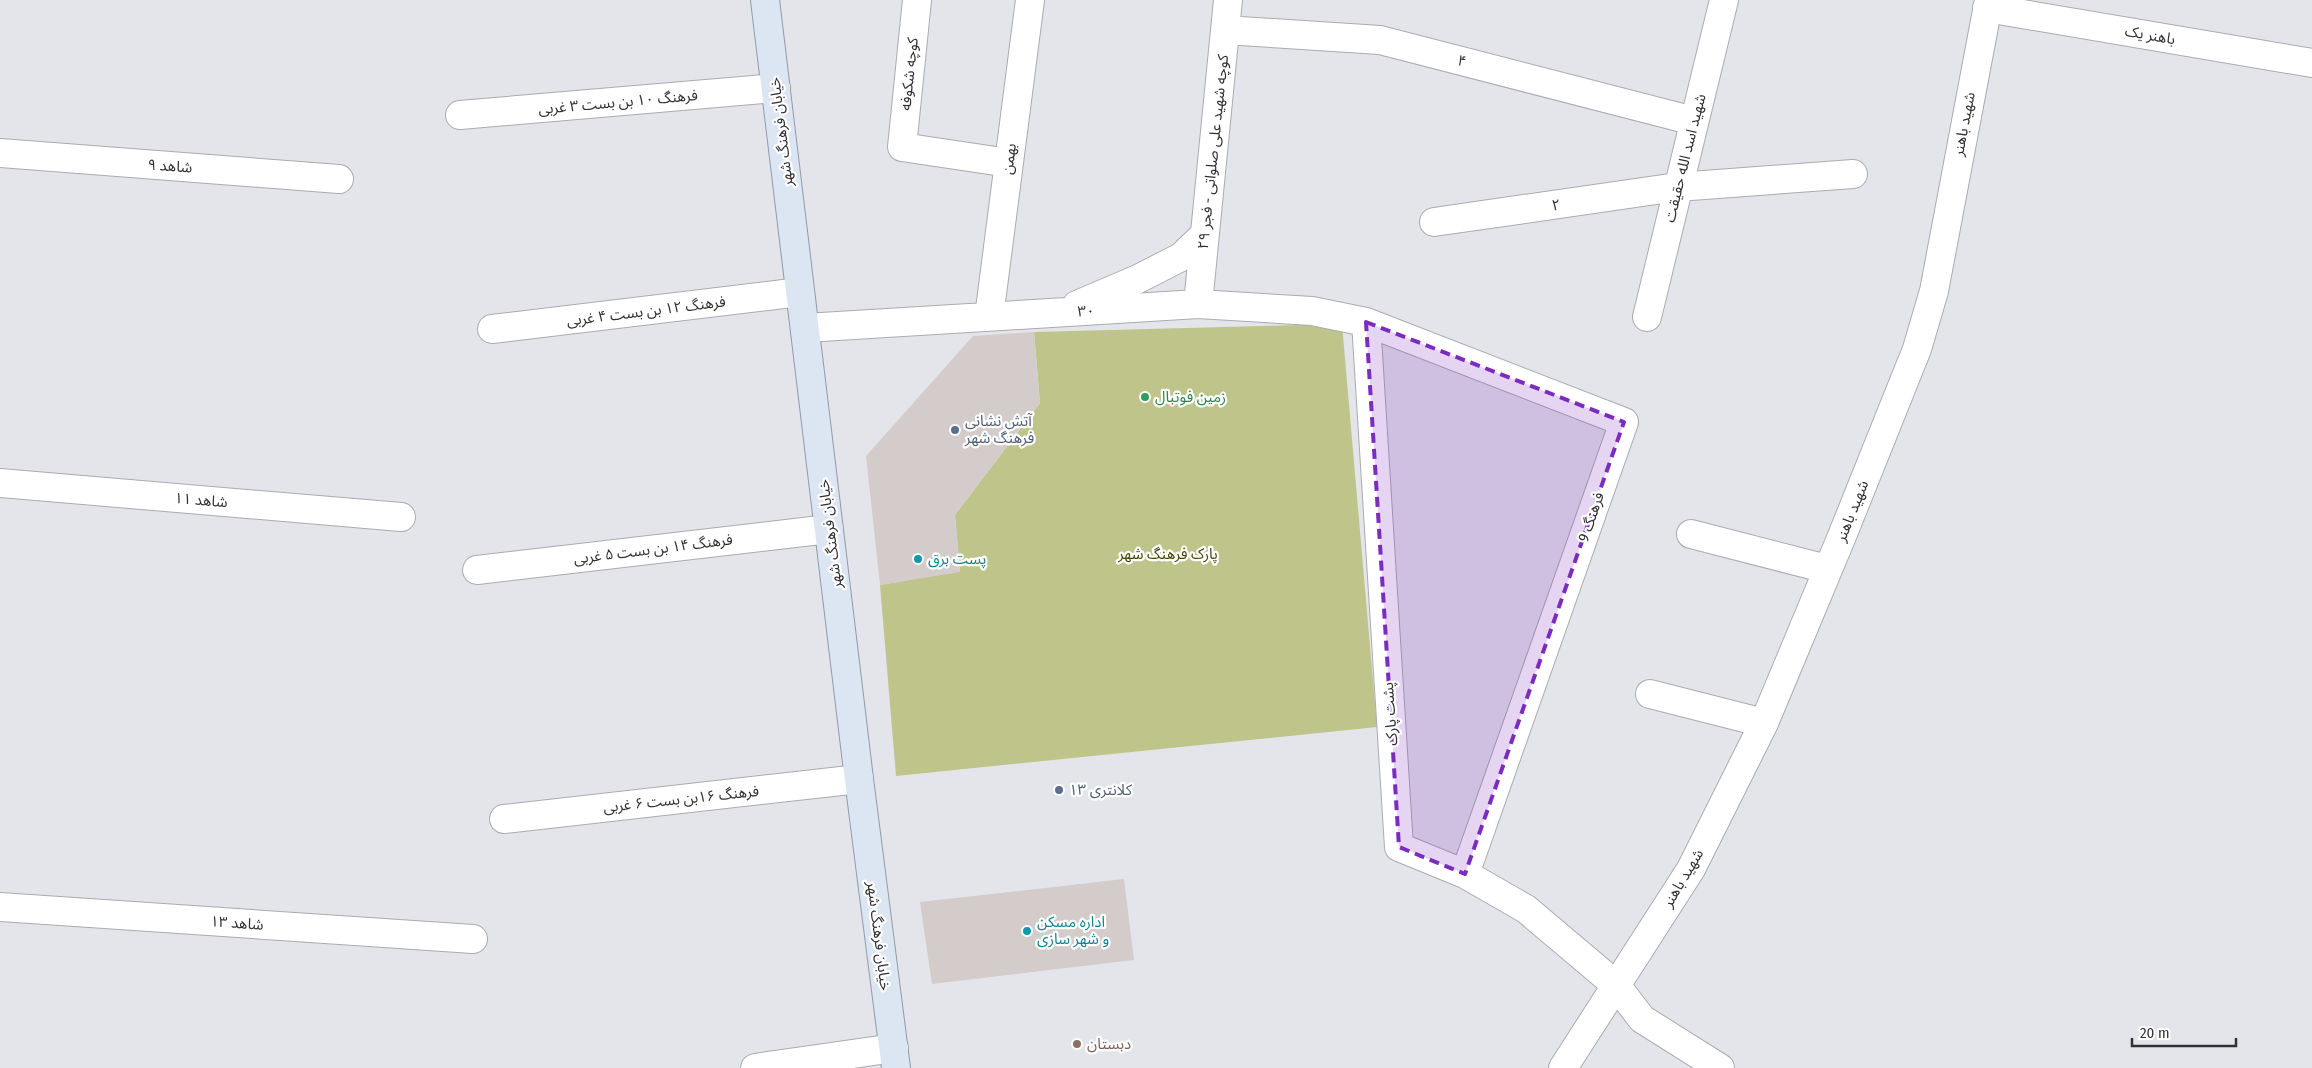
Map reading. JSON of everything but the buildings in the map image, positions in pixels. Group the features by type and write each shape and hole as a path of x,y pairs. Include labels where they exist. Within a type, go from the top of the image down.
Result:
{"main road":[{"name":"خیابان فرهنگ شهر","path":"765,0 859,779 895,1058"}],"street":[{"name":"کوچه شکوفه","path":"917,0 902,147 1009,163"},
{"name":"بهمن","path":"989,317 1030,0"},
{"name":"کوچه شهید علی صلواتی - فجر ۲۹","path":"1198,304 1228,0"},
{"name":"شهید اسد الله حقیقت","path":"1647,317 1724,0"},
{"name":"باهنر یک","path":"1988,4 2312,63"},
{"name":"شهید باهنر","path":"1563,1068 1690,869 1764,723 1917,349 1929,307 1988,4"},
{"name":"۴","path":"1225,30 1380,40 1694,121"},
{"name":"فرهنگ ۱۰ بن بست ۳ غربی","path":"460,115 776,88"},
{"name":"شاهد ۹","path":"0,153 339,179"},
{"name":"۲","path":"1434,222 1677,188 1853,174"},
{"path":"1059,312 1164,266 1181,257 1204,236"},
{"name":"فرهنگ ۱۲ بن بست ۴ غربی","path":"492,329 800,292"},
{"name":"۳۰","path":"805,328 1198,304 1312,310 1366,322"},
{"name":"پشت پارک","path":"1366,322 1399,847 1465,874 1526,909 1616,985 1642,1019 1720,1068"},
{"name":"فرهنگ 9","path":"1366,322 1624,422 1465,874"},
{"name":"شاهد ۱۱","path":"0,483 401,518"},
{"name":"فرهنگ ۱۴ بن بست ۵ غربی","path":"477,570 829,528"},
{"path":"1691,534 1827,570"},
{"path":"1650,694 1764,723"},
{"name":"فرهنگ ۱۶بن بست ۶ غربی","path":"504,819 859,779"},
{"name":"شاهد ۱۳","path":"0,907 474,939"},
{"path":"755,1068 895,1058"}],"highlighted area":[{"path":"1366,322 1624,422 1465,874 1399,847"}],"green space":[{"name":"پارک فرهنگ شهر","path":"1342,324 1377,727 896,776 880,585 960,571 955,515 1040,403 1034,332"}],"place":[{"name":"زمین فوتبال","path":"1145,397"},
{"name":"آتش نشانی فرهنگ شهر","path":"955,430"},
{"name":"پست برق","path":"918,559"},
{"name":"کلانتری ۱۳","path":"1059,790"},
{"name":"اداره مسکن و شهر سازی","path":"1027,931"},
{"name":"دبستان","path":"1077,1044"}]}
